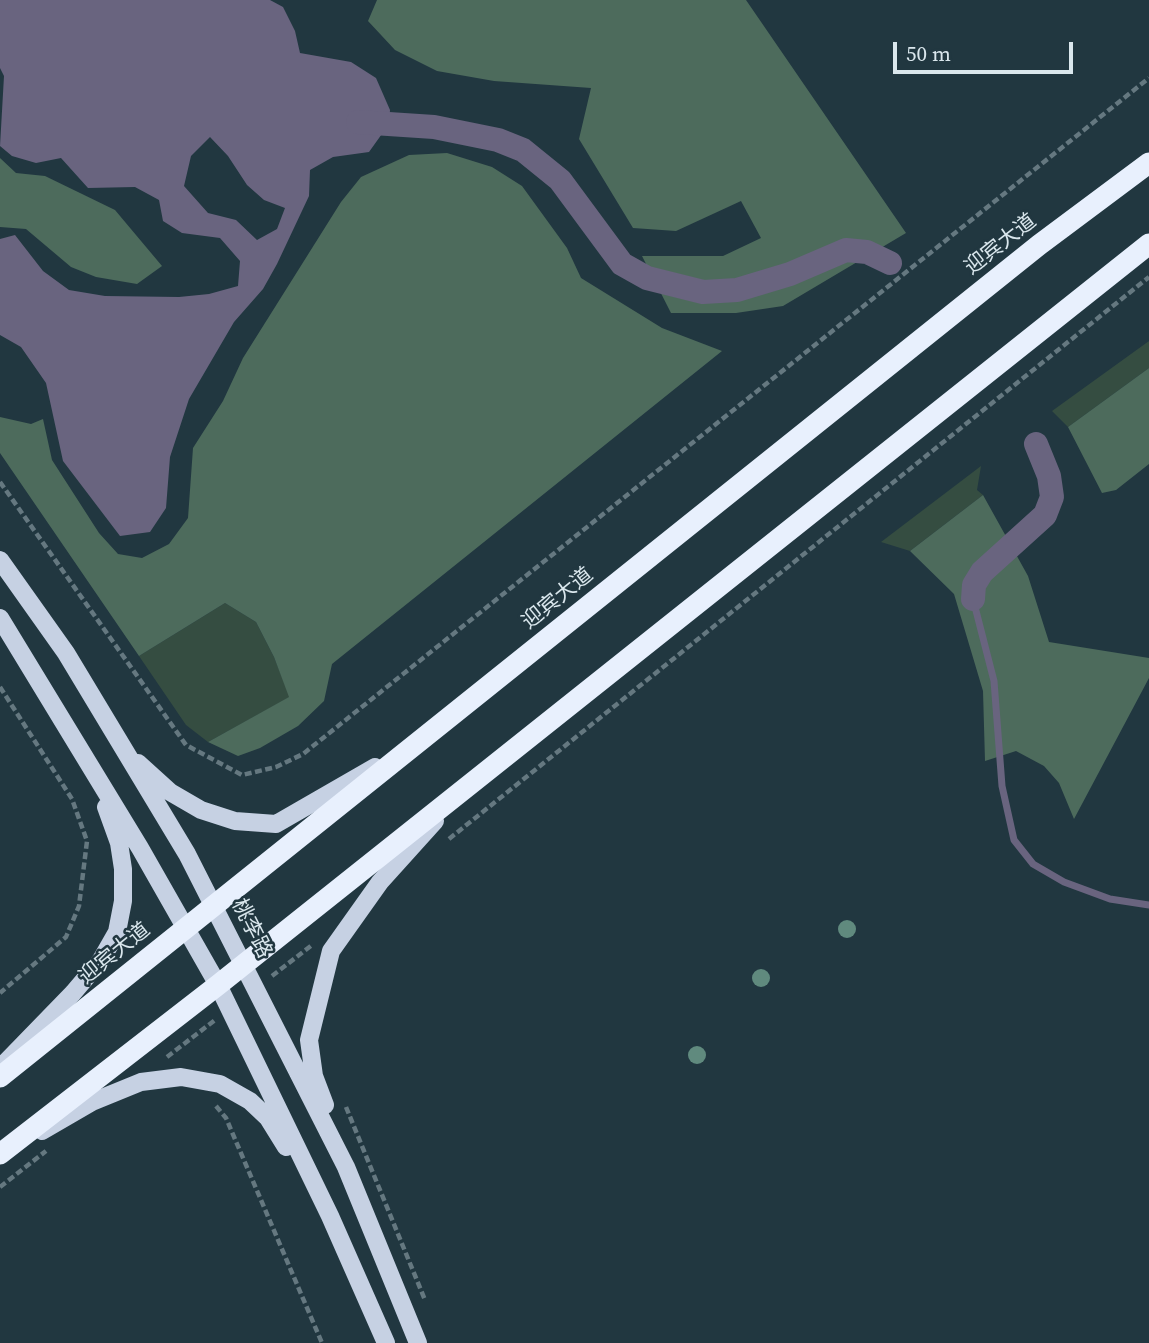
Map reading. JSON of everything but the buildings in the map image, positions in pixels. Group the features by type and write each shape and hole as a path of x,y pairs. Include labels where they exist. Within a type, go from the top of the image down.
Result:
{"highway":[{"name":"迎宾大道","path":"0,1077 1039,245 1149,163"},
{"path":"0,1155 218,985 1149,244"}],"main road":[{"name":"桃李路","path":"0,560 66,653 187,854 360,1200 418,1343"},
{"path":"0,618 218,985 330,1216 386,1343"},
{"path":"125,751 170,792 201,810 235,821 276,824 423,738"},
{"path":"0,1068 73,993 100,960 117,932 124,901 119,843 91,768"},
{"path":"360,1200 314,1076 309,1040 321,986 331,951 380,882 462,791"},
{"path":"0,1155 92,1102 141,1082 181,1077 220,1084 250,1101 268,1118 330,1216"}],"path":[{"path":"0,482 186,745 242,775 276,767 303,754 1149,78"},
{"path":"439,846 1149,277"},
{"path":"0,687 72,799 87,841 79,906 66,937 0,993"},
{"path":"255,989 316,942"},
{"path":"159,1063 229,1009"},
{"path":"213,1102 226,1118 322,1343"},
{"path":"344,1105 383,1191 427,1305"},
{"path":"0,1186 54,1145"}],"green space":[{"path":"377,0 746,0 906,233 783,306 736,313 671,313 642,256 723,256 761,238 741,201 676,231 633,228 579,139 591,88 494,81 437,71 395,50 368,21"},
{"path":"447,153 492,167 522,186 567,248 581,278 662,328 722,351 332,664 324,701 298,726 260,748 238,756 208,742 289,697 274,657 256,622 225,603 139,656 0,453 0,417 31,424 43,419 52,460 99,533 118,554 142,558 169,544 188,518 193,448 223,401 243,358 341,202 361,177 409,155"},
{"path":"0,158 16,173 45,176 115,210 162,266 137,284 96,277 71,267 26,229 0,227"},
{"path":"1149,341 1149,368 1068,427 1052,411"},
{"path":"1149,368 1149,464 1116,490 1102,493 1068,427"},
{"path":"981,466 977,490 983,495 910,551 881,542"},
{"path":"983,495 1028,576 1049,642 1149,658 1149,678 1074,819 1059,783 1044,766 1016,751 985,761 983,691 954,594 910,551"},
{"path":"225,603 256,622 290,697 208,742 186,725 139,656"}],"shaded area":[{"path":"0,0 270,0 283,7 295,31 300,53 351,62 376,78 390,110 389,124 369,152 333,157 310,170 309,196 277,264 263,289 234,322 189,399 170,457 166,508 150,532 120,536 63,461 46,383 21,347 0,335 0,239 15,235 43,271 69,290 105,296 179,297 209,294 238,286 240,261 220,238 182,233 163,221 159,200 135,187 88,188 61,158 36,163 12,156 0,146 4,76 0,68","holes":["210,137 228,156 247,185 264,200 285,208 277,229 257,240 236,220 208,213 184,186 191,156"]}],"waterway":[{"path":"358,122 434,127 498,140 523,150 560,180 622,264 647,278 703,292 737,290 790,274 846,250 867,252 890,263"},
{"path":"973,599 974,585 982,572 1045,515 1052,497 1049,476 1036,444"},
{"path":"973,599 994,681 1002,786 1014,840 1033,864 1064,882 1110,899 1149,905"}]}
